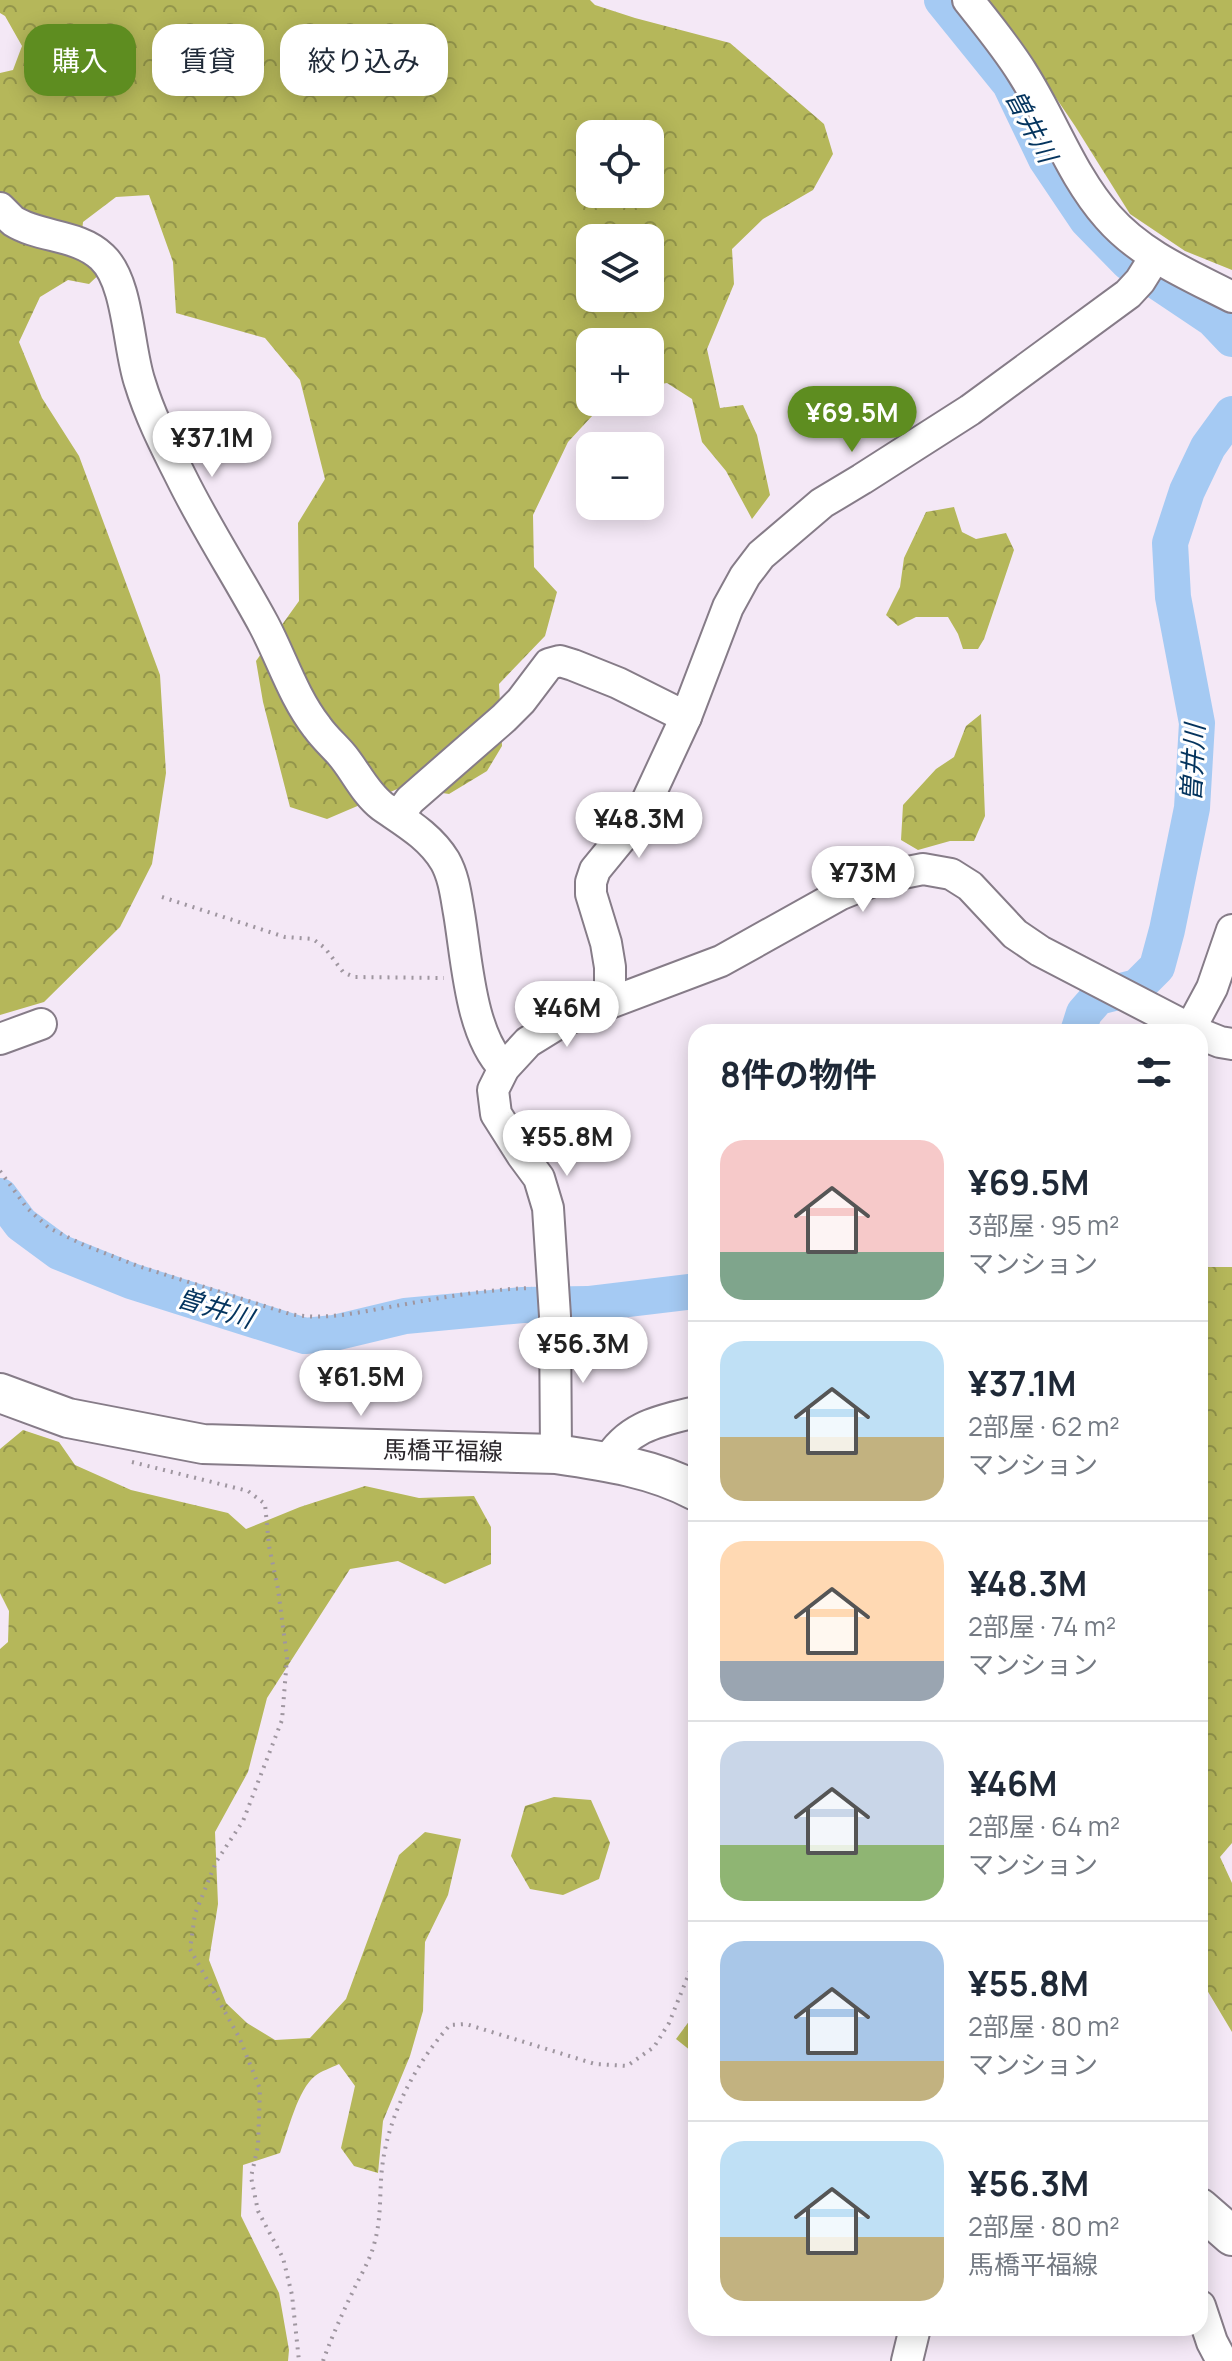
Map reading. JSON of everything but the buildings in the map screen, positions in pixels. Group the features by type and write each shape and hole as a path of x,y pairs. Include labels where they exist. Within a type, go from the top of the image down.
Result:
{"main road":[{"name":"馬橋平福線","path":"0,1393 68,1418 203,1444 556,1454 647,1471 688,1488"},
{"path":"1208,2215 1232,2236"}],"street":[{"path":"968,0 1024,75 1078,176 1101,208 1128,235 1149,267 1232,297"},
{"path":"0,208 15,222 77,242 102,257 115,277 124,305 139,381 156,425 189,494 264,626 300,704 318,730 343,755 365,789 430,841 446,862 455,890 470,978 485,1041 504,1068"},
{"path":"610,1002 608,955 591,894 591,882 595,870 646,803 686,717 728,607 745,576 761,555 822,503 970,410 1128,294 1149,267"},
{"path":"399,815 410,800 521,701 549,664 560,661 573,665 618,683 686,717"},
{"path":"556,1454 555,1298 548,1208 539,1178 496,1114 493,1090 504,1068 528,1042 562,1021 721,961 841,894 883,877 923,869 951,874 970,886 1015,934 1040,951 1179,1024"},
{"path":"1198,1024 1232,930"},
{"path":"0,1039 41,1024"},
{"path":"1208,1037 1232,1044"},
{"path":"607,1462 629,1435 649,1424 688,1414"},
{"path":"1208,2330 1222,2361"},
{"path":"907,2361 913,2336"}],"path":[{"path":"162,897 285,937 313,939 325,948 343,972 354,977 470,978"},
{"path":"0,1171 27,1208 49,1228 138,1266 290,1314 310,1318 334,1316 455,1295 555,1298"},
{"path":"124,1460 248,1491 265,1504 287,1658 282,1720 243,1821 216,1862 195,1914 190,1949 239,2037 260,2089 258,2146 251,2177 258,2211 283,2258 292,2295 299,2361"},
{"path":"323,2361 334,2330 373,2250 381,2210 382,2168 393,2119 433,2044 450,2025 466,2024 595,2064 627,2066 654,2047 669,2023 688,1976"}],"green space":[{"path":"0,0 590,0 595,5 635,18 730,43 824,124 833,154 813,190 763,219 732,249 734,284 707,349 720,408 743,405 757,435 770,495 752,519 726,471 702,442 692,399 664,384 664,328 576,328 576,416 592,416 568,442 533,515 534,567 557,592 545,636 499,684 502,746 487,771 449,794 402,787 327,819 290,807 263,702 256,661 299,601 298,523 325,479 300,380 265,338 176,313 173,262 149,195 116,197 83,222 80,252 105,269 89,284 68,280 40,297 19,342 42,398 79,456 160,675 166,773 152,864 120,927 44,1002 0,1015 0,73 13,70 22,46 5,16 0,13"},
{"path":"984,0 1232,0 1232,270 1185,251 1130,214 1027,55"},
{"path":"954,507 962,532 976,539 1006,533 1014,550 978,649 963,649 948,617 916,617 898,626 886,615 900,587 904,558 926,512"},
{"path":"981,714 985,816 974,841 950,841 918,850 901,840 903,805 936,769 954,757 966,726"},
{"path":"1208,1267 1232,1267 1232,1843 1220,1857 1232,1883 1232,2032 1208,1992"},
{"path":"23,1430 59,1442 75,1465 131,1490 228,1513 246,1529 365,1486 419,1498 474,1496 491,1527 491,1564 445,1584 398,1561 350,1569 267,1698 248,1772 215,1832 218,1904 209,1960 226,2003 247,2023 275,2040 310,2038 346,1999 399,1855 425,1832 461,1839 448,1895 425,1942 423,2011 410,2056 383,2121 378,2173 354,2166 341,2148 355,2086 339,2064 317,2074 303,2090 280,2153 243,2165 241,2216 279,2293 289,2350 288,2361 0,2361 0,1649 8,1642 9,1611 0,1593 0,1449"},
{"path":"554,1797 591,1800 610,1843 599,1879 563,1895 530,1889 511,1856 525,1806"},
{"path":"688,2023 688,2049 676,2039"}],"waterway":[{"name":"曽井川","path":"942,0 1010,84 1046,159 1087,220 1128,262 1213,319 1232,339"},
{"name":"曽井川","path":"1081,1024 1084,1013 1098,997 1137,987 1157,967 1167,930 1192,808 1197,723 1173,597 1170,543 1187,491 1208,447 1232,414"},
{"name":"曽井川","path":"0,1196 21,1224 59,1252 131,1281 305,1336 334,1333 405,1316 523,1305 588,1304 688,1292"}]}
